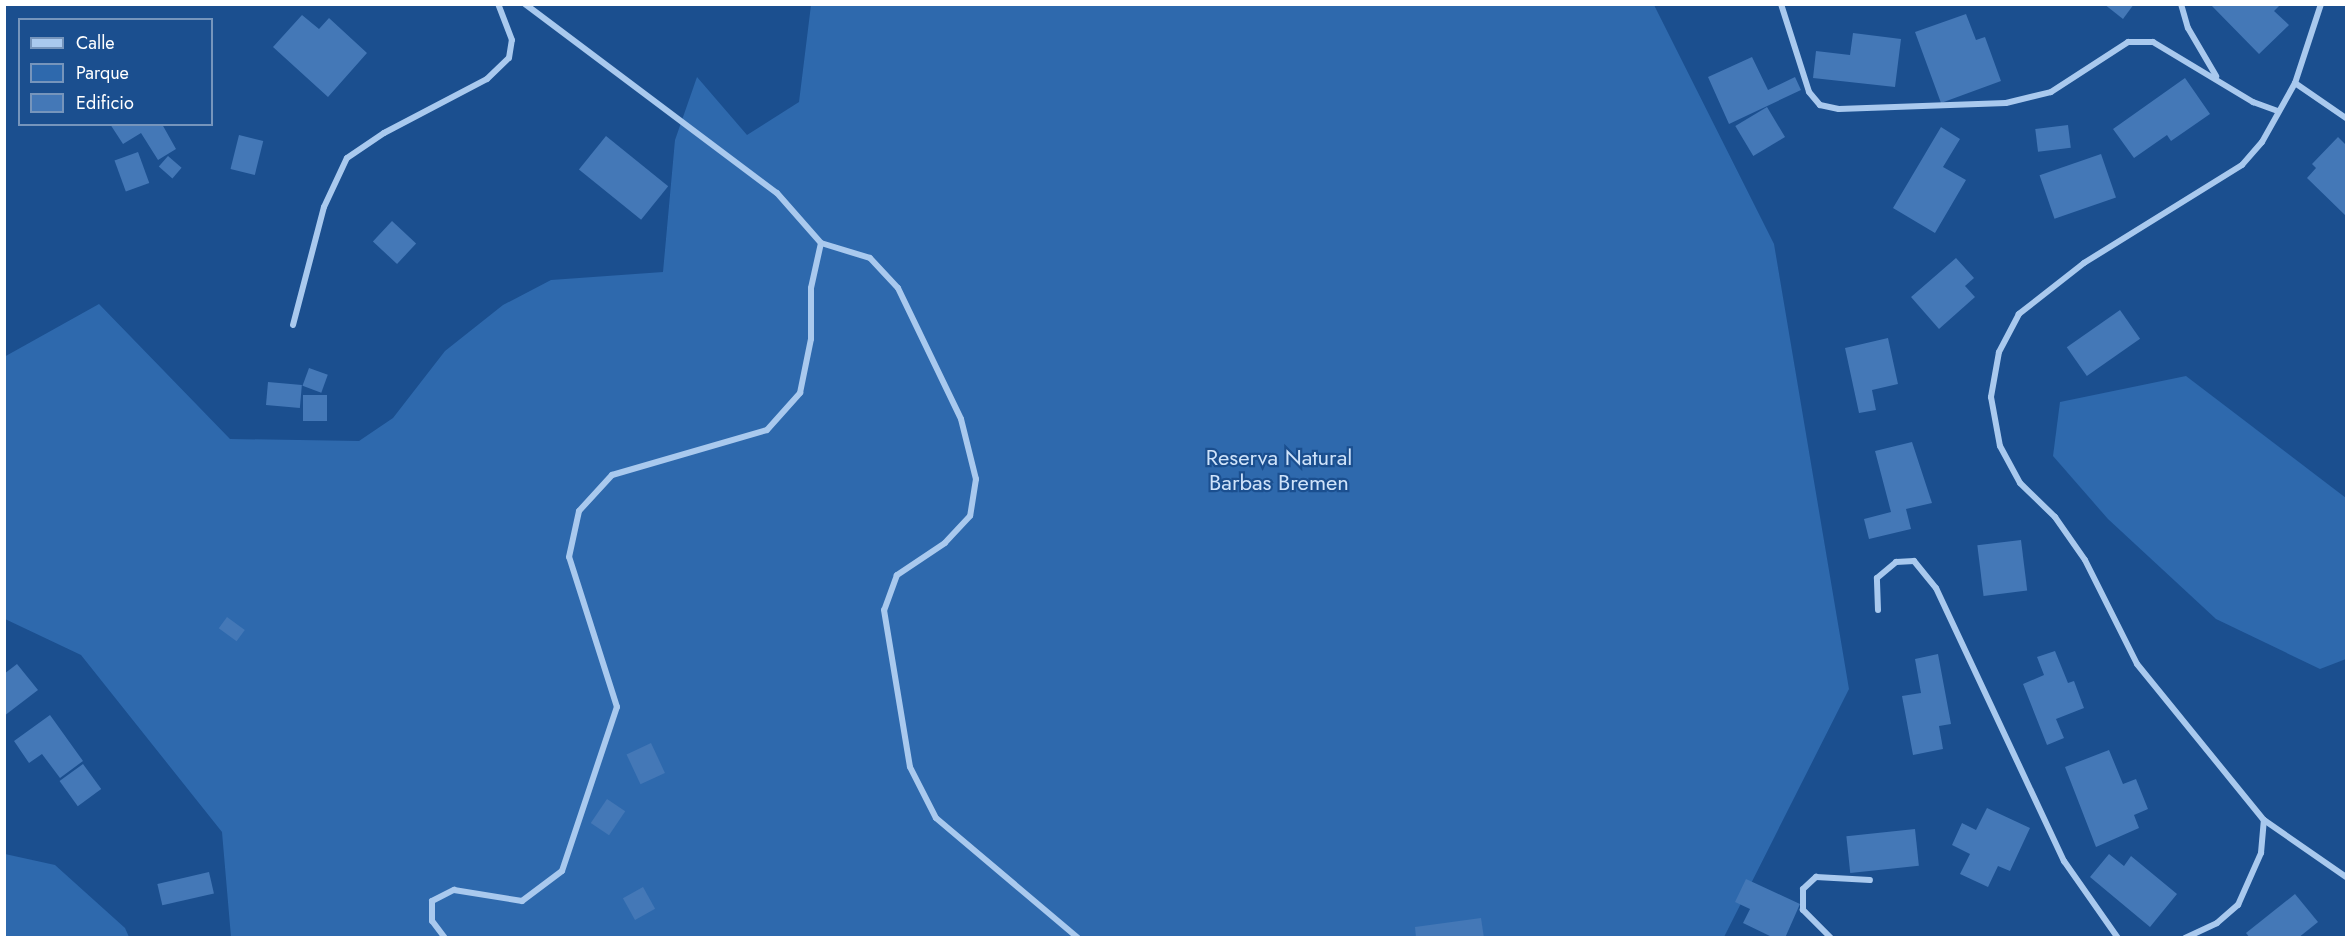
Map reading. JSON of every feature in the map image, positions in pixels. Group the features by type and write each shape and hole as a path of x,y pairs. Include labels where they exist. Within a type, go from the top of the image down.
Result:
{"street":[{"path":"293,325 324,207 347,158 384,133 487,79 509,58 512,40 498,4"},
{"path":"525,4 777,193 821,243 870,258 898,288 961,419 976,479 970,516 945,543 897,575 884,610 910,767 936,818 1078,938"},
{"path":"1780,4 1809,92 1820,105 1839,109 2006,103 2051,92 2128,42 2153,42 2253,102 2278,111"},
{"path":"2181,4 2188,28 2217,79"},
{"path":"2321,4 2295,83 2262,142 2242,165 2084,262 2019,314 1999,352 1991,397 2000,446 2020,483 2055,517 2085,560 2137,664 2264,820 2346,877"},
{"path":"2295,83 2346,118"},
{"path":"445,938 432,921 432,901 454,890 522,901 562,872 617,707 569,557 579,511 612,475 767,430 787,408 800,393 811,339 811,288 821,243"},
{"path":"1878,610 1877,578 1896,562 1914,561 1936,588 2064,861 2118,938"},
{"path":"2185,938 2217,923 2238,905 2261,853 2264,820"},
{"path":"1832,938 1803,910 1803,890 1816,877 1870,880"}],"green space":[{"name":"Reserva Natural Barbas Bremen","path":"811,5 1654,5 1774,244 1849,689 1724,937 231,937 222,832 81,655 5,619 4,357 99,304 230,439 359,441 393,418 445,351 503,305 551,280 663,272 675,140 697,77 747,135 799,102"},
{"path":"2186,376 2346,498 2346,659 2320,669 2216,619 2108,519 2053,456 2060,402"},
{"path":"5,854 55,865 125,928 129,937 5,937"}],"building":[{"path":"2104,4 2134,4 2123,19"},
{"path":"2210,4 2281,4 2274,11 2289,25 2259,54"},
{"path":"1966,14 1976,40 1985,37 2001,81 1941,103 1915,32"},
{"path":"302,15 319,29 329,18 367,53 328,97 273,47"},
{"path":"1853,33 1901,39 1895,87 1813,78 1816,51 1850,55"},
{"path":"1752,57 1768,90 1795,77 1801,90 1729,124 1708,77"},
{"path":"2185,78 2210,114 2171,141 2167,135 2134,158 2113,129"},
{"path":"1767,107 1785,137 1753,156 1735,126"},
{"path":"2068,125 2071,148 2038,152 2035,129"},
{"path":"111,126 163,126 176,149 158,160 141,133 123,144"},
{"path":"1941,127 1960,139 1943,167 1966,180 1935,233 1893,208"},
{"path":"239,135 263,141 255,175 231,169"},
{"path":"606,136 668,186 641,220 579,169"},
{"path":"2338,137 2346,145 2346,216 2307,178 2316,168 2312,164"},
{"path":"138,152 149,183 126,192 115,161"},
{"path":"2101,154 2116,197 2055,219 2040,175"},
{"path":"168,156 182,168 172,178 159,167"},
{"path":"392,221 416,244 397,264 373,241"},
{"path":"1956,258 1974,278 1965,286 1975,297 1939,329 1911,297"},
{"path":"2120,310 2140,339 2087,376 2067,347"},
{"path":"1888,338 1898,384 1872,390 1876,410 1859,413 1845,348"},
{"path":"309,368 328,375 321,393 303,386"},
{"path":"268,382 302,385 300,408 266,405"},
{"path":"303,395 327,395 327,421 303,421"},
{"path":"1912,442 1932,503 1906,509 1911,529 1869,539 1864,519 1891,512 1875,451"},
{"path":"2021,540 2027,591 1984,596 1977,545"},
{"path":"227,617 245,630 237,641 219,628"},
{"path":"2055,651 2068,683 2074,681 2084,708 2056,719 2064,738 2047,745 2023,684 2044,675 2037,657"},
{"path":"1938,654 1951,724 1939,726 1943,749 1913,755 1902,696 1921,693 1915,659"},
{"path":"17,664 38,690 4,716 4,674"},
{"path":"50,715 83,761 60,778 42,754 29,763 14,741"},
{"path":"651,743 665,773 640,784 627,754"},
{"path":"2109,750 2123,784 2136,779 2148,809 2134,815 2139,828 2096,847 2065,767"},
{"path":"83,764 101,789 78,806 60,781"},
{"path":"607,799 625,811 609,835 591,823"},
{"path":"1987,808 2030,828 2010,871 1998,866 1988,887 1960,874 1970,854 1952,845 1962,823 1976,830"},
{"path":"1915,829 1919,866 1850,873 1846,836"},
{"path":"2109,854 2124,866 2131,856 2177,894 2150,927 2090,877"},
{"path":"209,872 214,893 162,905 157,884"},
{"path":"1746,879 1800,904 1785,938 1774,938 1743,923 1750,909 1735,902"},
{"path":"643,887 655,909 635,920 623,898"},
{"path":"2295,894 2318,922 2298,938 2250,938 2246,933"},
{"path":"1481,918 1484,938 1416,938 1415,927"}]}
